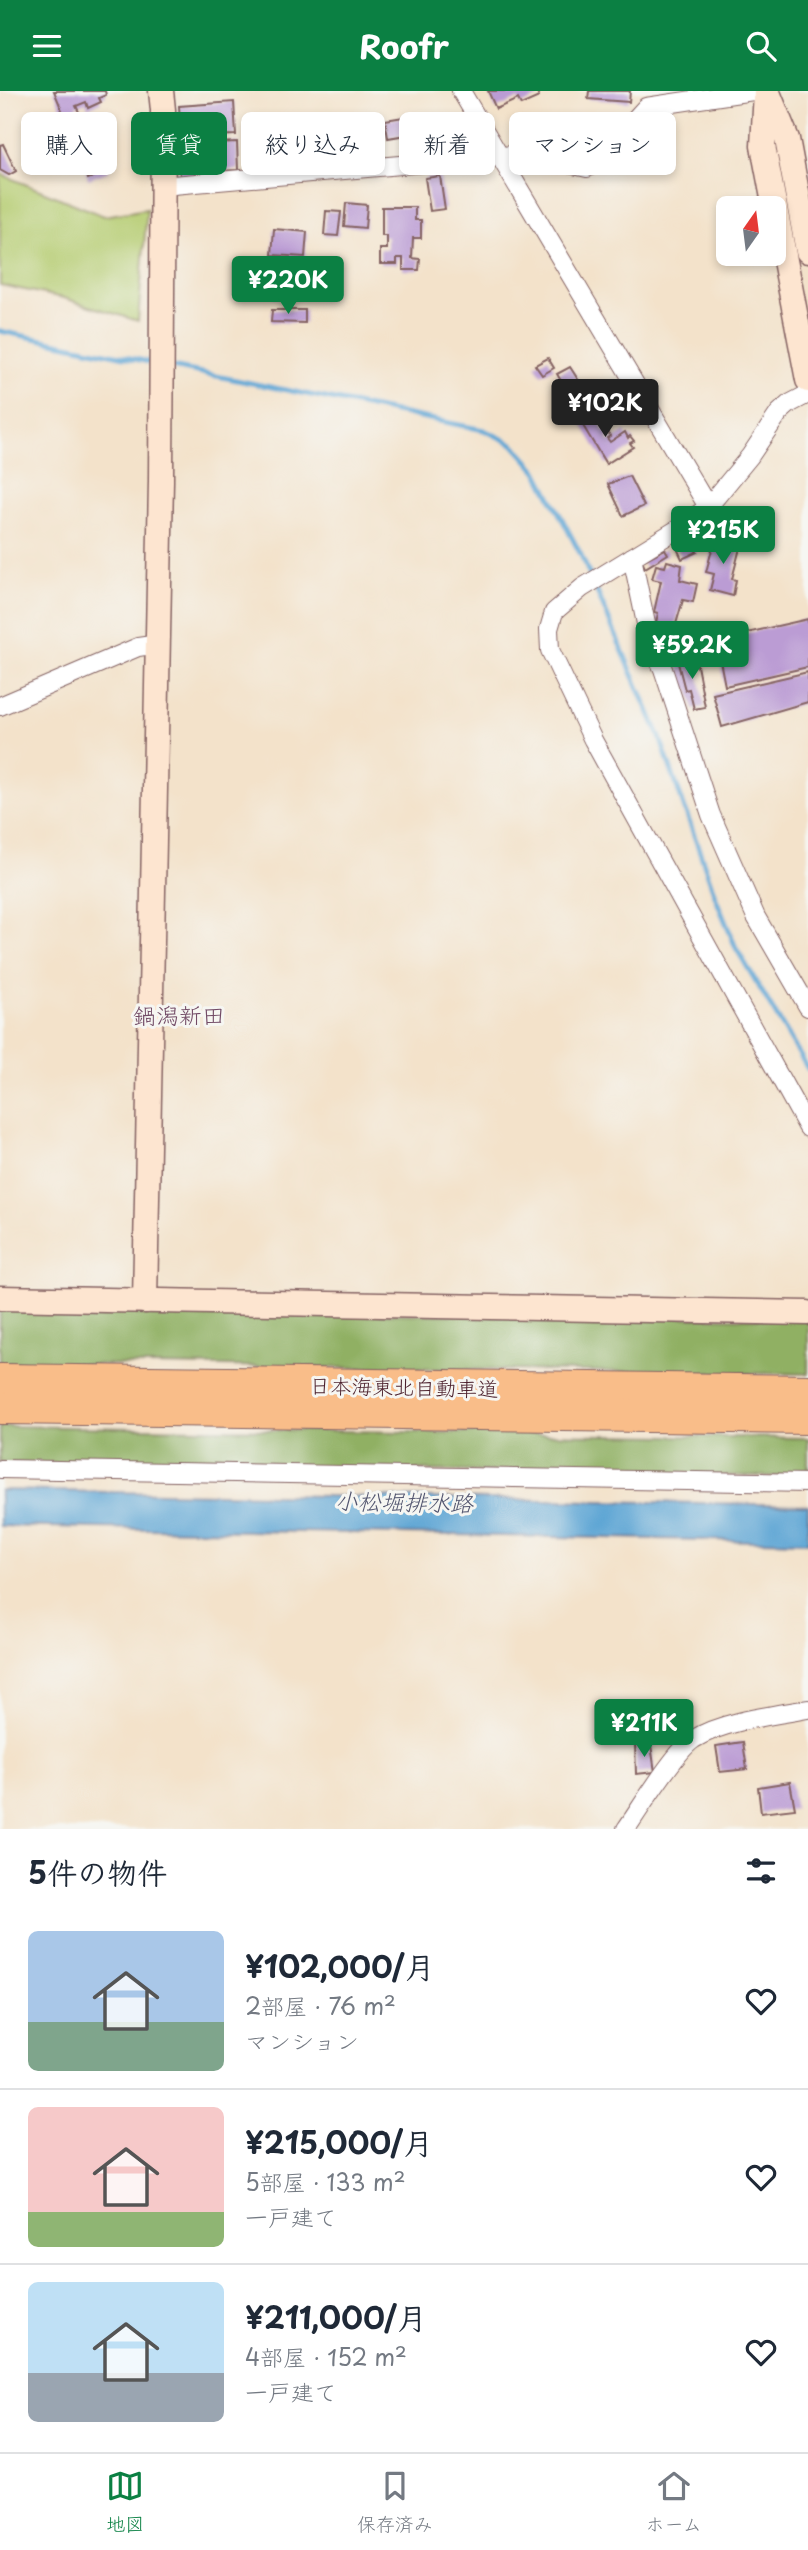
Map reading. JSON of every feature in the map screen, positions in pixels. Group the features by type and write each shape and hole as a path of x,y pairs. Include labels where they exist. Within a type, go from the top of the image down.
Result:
{"highway":[{"name":"日本海東北自動車道","path":"0,1380 808,1391"},
{"name":"日本海東北自動車道","path":"0,1408 808,1418"}],"street":[{"path":"145,1301 159,644 161,91"},
{"path":"461,91 708,507"},
{"path":"162,186 535,155 587,168 596,162 646,107 753,91"},
{"path":"767,91 787,139 808,251"},
{"path":"767,91 763,146 808,380"},
{"path":"808,394 779,413 750,456 708,507 582,588 554,612 549,629 550,650 593,740 808,1128"},
{"path":"628,559 649,638 663,669 711,815 756,917 808,1007"},
{"path":"0,706 138,647 159,644"},
{"path":"0,1299 808,1313"},
{"path":"0,1469 808,1483"},
{"path":"626,1829 668,1768 692,1739 738,1722 808,1709"}],"green space":[{"path":"0,174 104,216 147,209 138,321 64,298 0,285"},
{"path":"0,1309 808,1319 808,1374 0,1363"},
{"path":"0,1426 808,1438 808,1477 0,1463"}],"water":[{"name":"小松堀排水路","path":"0,1490 808,1505 808,1542 0,1526"}],"building":[{"path":"54,91 105,91 106,95 99,98 101,102 88,108 86,102 76,106 79,112 63,112"},
{"path":"488,91 537,91 539,97 521,105 518,99 496,109"},
{"path":"589,91 630,91 629,102 588,99"},
{"path":"234,102 236,135 227,135 227,112 179,112 179,106"},
{"path":"399,118 399,136 388,138 385,120"},
{"path":"227,142 237,142 238,170 227,171"},
{"path":"3,144 16,171 9,175 0,170 0,145"},
{"path":"440,176 445,209 430,211 425,178"},
{"path":"346,203 367,205 365,228 344,226"},
{"path":"382,207 415,207 415,220 421,220 421,238 413,238 412,258 420,259 419,270 403,270 403,258 397,258 397,264 380,264 380,249 387,249 387,236 382,236"},
{"path":"326,211 341,212 338,236 324,235"},
{"path":"274,229 307,232 305,257 272,255"},
{"path":"274,281 305,283 303,299 273,297"},
{"path":"272,310 305,310 305,323 271,322"},
{"path":"548,358 554,368 542,375 535,365"},
{"path":"570,367 586,392 572,400 557,374"},
{"path":"594,410 604,432 607,430 610,436 607,438 610,442 625,432 628,438 630,436 634,441 630,443 633,447 606,464 579,419"},
{"path":"629,476 644,506 623,516 608,484"},
{"path":"723,510 741,513 745,521 740,540 707,528 713,516 722,516"},
{"path":"688,537 697,552 682,559 675,544"},
{"path":"718,537 735,541 734,546 740,548 732,579 736,580 733,596 710,590 714,574 706,572 714,542 717,542"},
{"path":"665,549 668,554 645,568 642,561"},
{"path":"667,561 682,565 680,580 697,584 693,602 683,600 674,631 685,633 681,649 659,642 664,626 656,623 658,613 654,612 661,581 652,579 656,565 665,567"},
{"path":"808,619 808,667 725,686 716,640"},
{"path":"695,655 705,707 694,709 689,689 685,690 678,663 690,660 689,657"},
{"path":"808,672 808,702 722,727 713,694"},
{"path":"635,1742 651,1745 655,1772 636,1774"},
{"path":"743,1742 747,1769 720,1772 716,1746"},
{"path":"790,1782 795,1809 761,1813 758,1787"}],"waterway":[{"path":"0,331 154,363"},
{"path":"167,366 484,430 513,444 537,471 581,555 659,735 736,948 808,1069"}],"district":[{"name":"鍋潟新田","path":"179,1014"}]}
